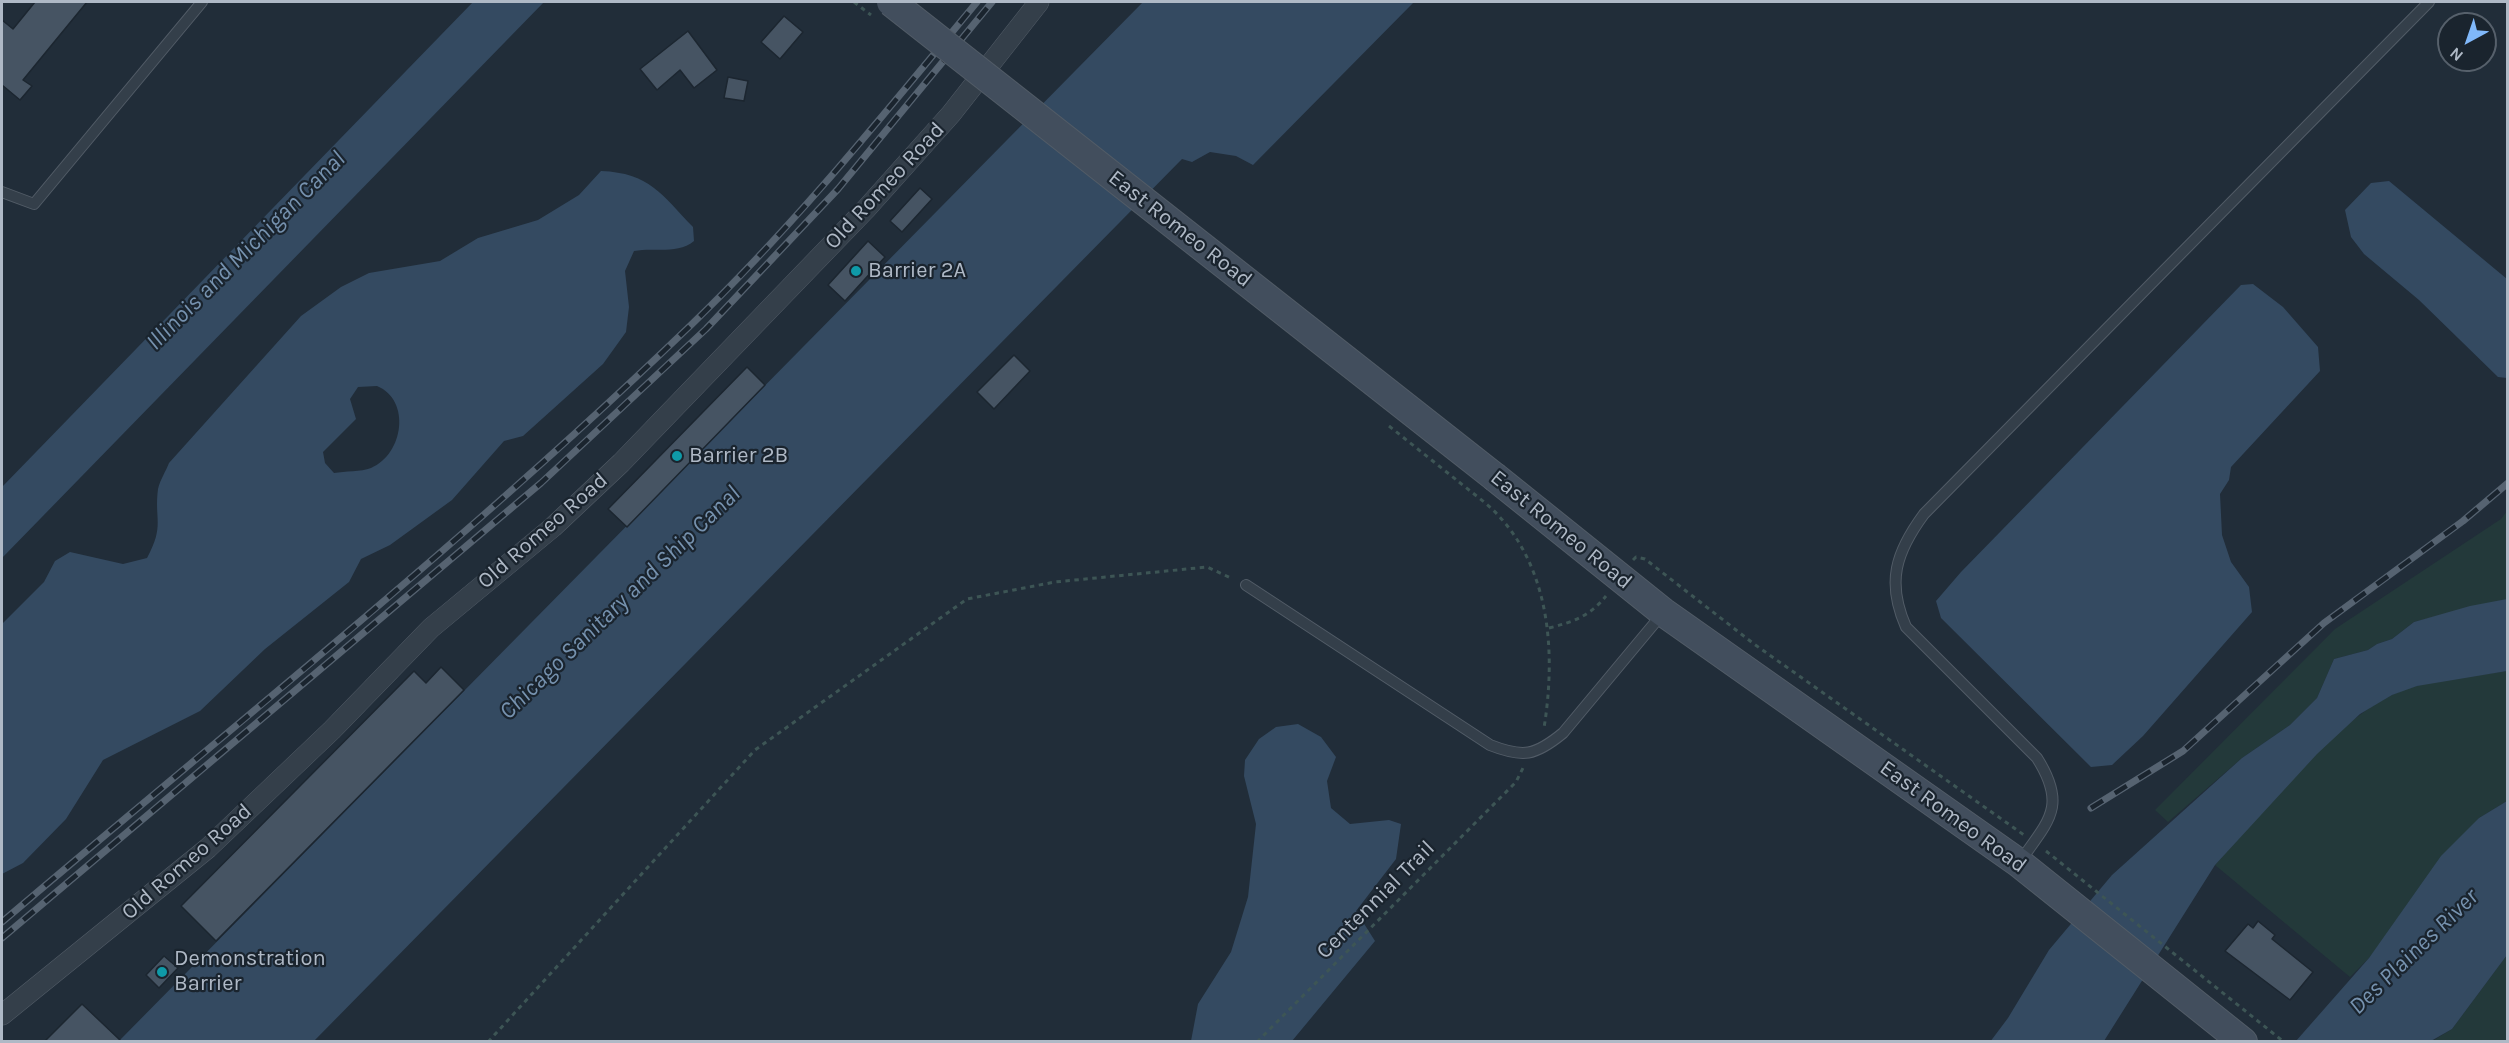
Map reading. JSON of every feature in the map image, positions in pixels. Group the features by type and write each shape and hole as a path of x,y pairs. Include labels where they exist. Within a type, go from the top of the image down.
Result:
{"main road":[{"name":"East Romeo Road","path":"891,2 1663,612 2026,853 2053,891 2164,962 2243,1041"}],"street":[{"name":"Old Romeo Road","path":"2,1015 208,848 332,730 431,628 553,527 621,463 874,200 951,114 1039,2"}],"lane":[{"path":"2,192 34,204 202,2"},
{"path":"2026,853 2050,820 2054,801 2051,781 2037,758 1906,627 1896,605 1894,583 1907,537 1924,514 2429,2"},
{"path":"1246,585 1490,746 1515,755 1546,747 1563,734 1663,612"}],"path":[{"path":"1459,482 1492,510 1513,536 1541,593 1549,628 1548,691 1544,728"},
{"path":"1636,557 1645,559 2026,853 2079,878 2164,962 2284,1041"},
{"path":"488,1041 755,750 967,599 1055,582 1207,567 1246,585"},
{"path":"1549,628 1574,622 1592,612 1604,598"},
{"name":"Centennial Trail","path":"1257,1041 1516,782"}],"green space":[{"path":"2507,511 2507,599 2414,622 2392,639 2368,650 2334,659 2317,698 2290,725 2242,758 2168,822 2155,810 2335,629 2501,519"},
{"path":"2507,671 2507,801 2479,818 2369,958 2350,977 2215,865 2321,748 2369,709 2392,695 2419,685"},
{"path":"2507,955 2507,1041 2431,1042 2452,1029"}],"water":[{"name":"Illinois and Michigan Canal","path":"473,2 544,2 2,558 2,487"},
{"name":"Chicago Sanitary and Ship Canal","path":"1143,2 1414,2 1253,165 1236,156 1210,152 1192,162 1182,159 314,1041 118,1042"},
{"path":"601,171 632,176 663,195 693,227 694,241 680,248 634,251 625,271 629,307 626,332 603,364 523,436 504,441 452,500 390,545 361,559 349,582 265,649 200,711 103,760 66,819 23,863 2,874 2,624 44,582 55,561 70,552 123,564 147,558 156,538 158,489 169,463 301,316 341,287 369,273 440,261 478,238 538,220 579,195","holes":["377,386 388,393 399,414 399,427 391,451 371,468 334,473 325,463 323,452 356,419 350,399 358,387"]},
{"path":"2389,181 2507,279 2507,378 2498,377 2419,300 2364,254 2351,237 2345,210 2371,183"},
{"path":"2253,284 2283,307 2318,347 2320,371 2231,467 2229,480 2220,494 2222,535 2231,562 2249,587 2252,612 2143,736 2112,765 2091,767 1941,618 1936,601 1961,572 2241,285"},
{"path":"2507,599 2507,671 2417,686 2392,695 2360,714 2317,754 2215,865 2104,1041 1990,1042 2008,1018 2049,950 2112,875 2242,758 2290,725 2317,698 2334,659 2368,650 2392,639 2414,622 2470,606"},
{"path":"1298,724 1321,737 1336,757 1327,781 1331,808 1350,824 1389,820 1401,824 1396,859 1356,911 1375,941 1292,1041 1191,1041 1198,1004 1231,952 1248,897 1256,824 1244,776 1245,760 1259,739 1276,727"},
{"name":"Des Plaines River","path":"2507,801 2507,955 2452,1029 2431,1041 2296,1041 2369,958 2441,856 2479,818"}],"building":[{"path":"35,2 87,2 23,80 32,86 20,100 2,85 2,20 13,29"},
{"path":"784,16 803,32 780,59 761,42"},
{"path":"688,31 717,70 694,88 680,70 657,90 640,69"},
{"path":"728,77 748,81 744,101 724,98"},
{"path":"920,188 932,199 902,232 890,221"},
{"name":"Barrier 2A","path":"868,241 885,257 845,301 828,285"},
{"path":"1014,355 1030,371 994,409 977,392"},
{"name":"Barrier 2B","path":"747,367 765,385 627,527 608,509"},
{"path":"441,667 464,690 216,941 181,906 414,671 426,683"},
{"path":"2258,921 2275,935 2272,939 2313,972 2290,1000 2225,951 2248,924 2253,928"},
{"name":"Demonstration Barrier","path":"164,956 178,968 159,988 146,975"},
{"path":"82,1004 121,1041 45,1041"}],"railway":[{"path":"2,922 438,555 608,403 691,325 803,208 874,127 977,2"},
{"path":"2,938 541,483 706,329 838,189 992,2"},
{"path":"2091,808 2183,751 2324,623 2463,521 2508,483"}],"place":[{"name":"Barrier 2A","path":"856,271"},
{"name":"Barrier 2B","path":"677,456"},
{"name":"Demonstration Barrier","path":"162,972"}]}
